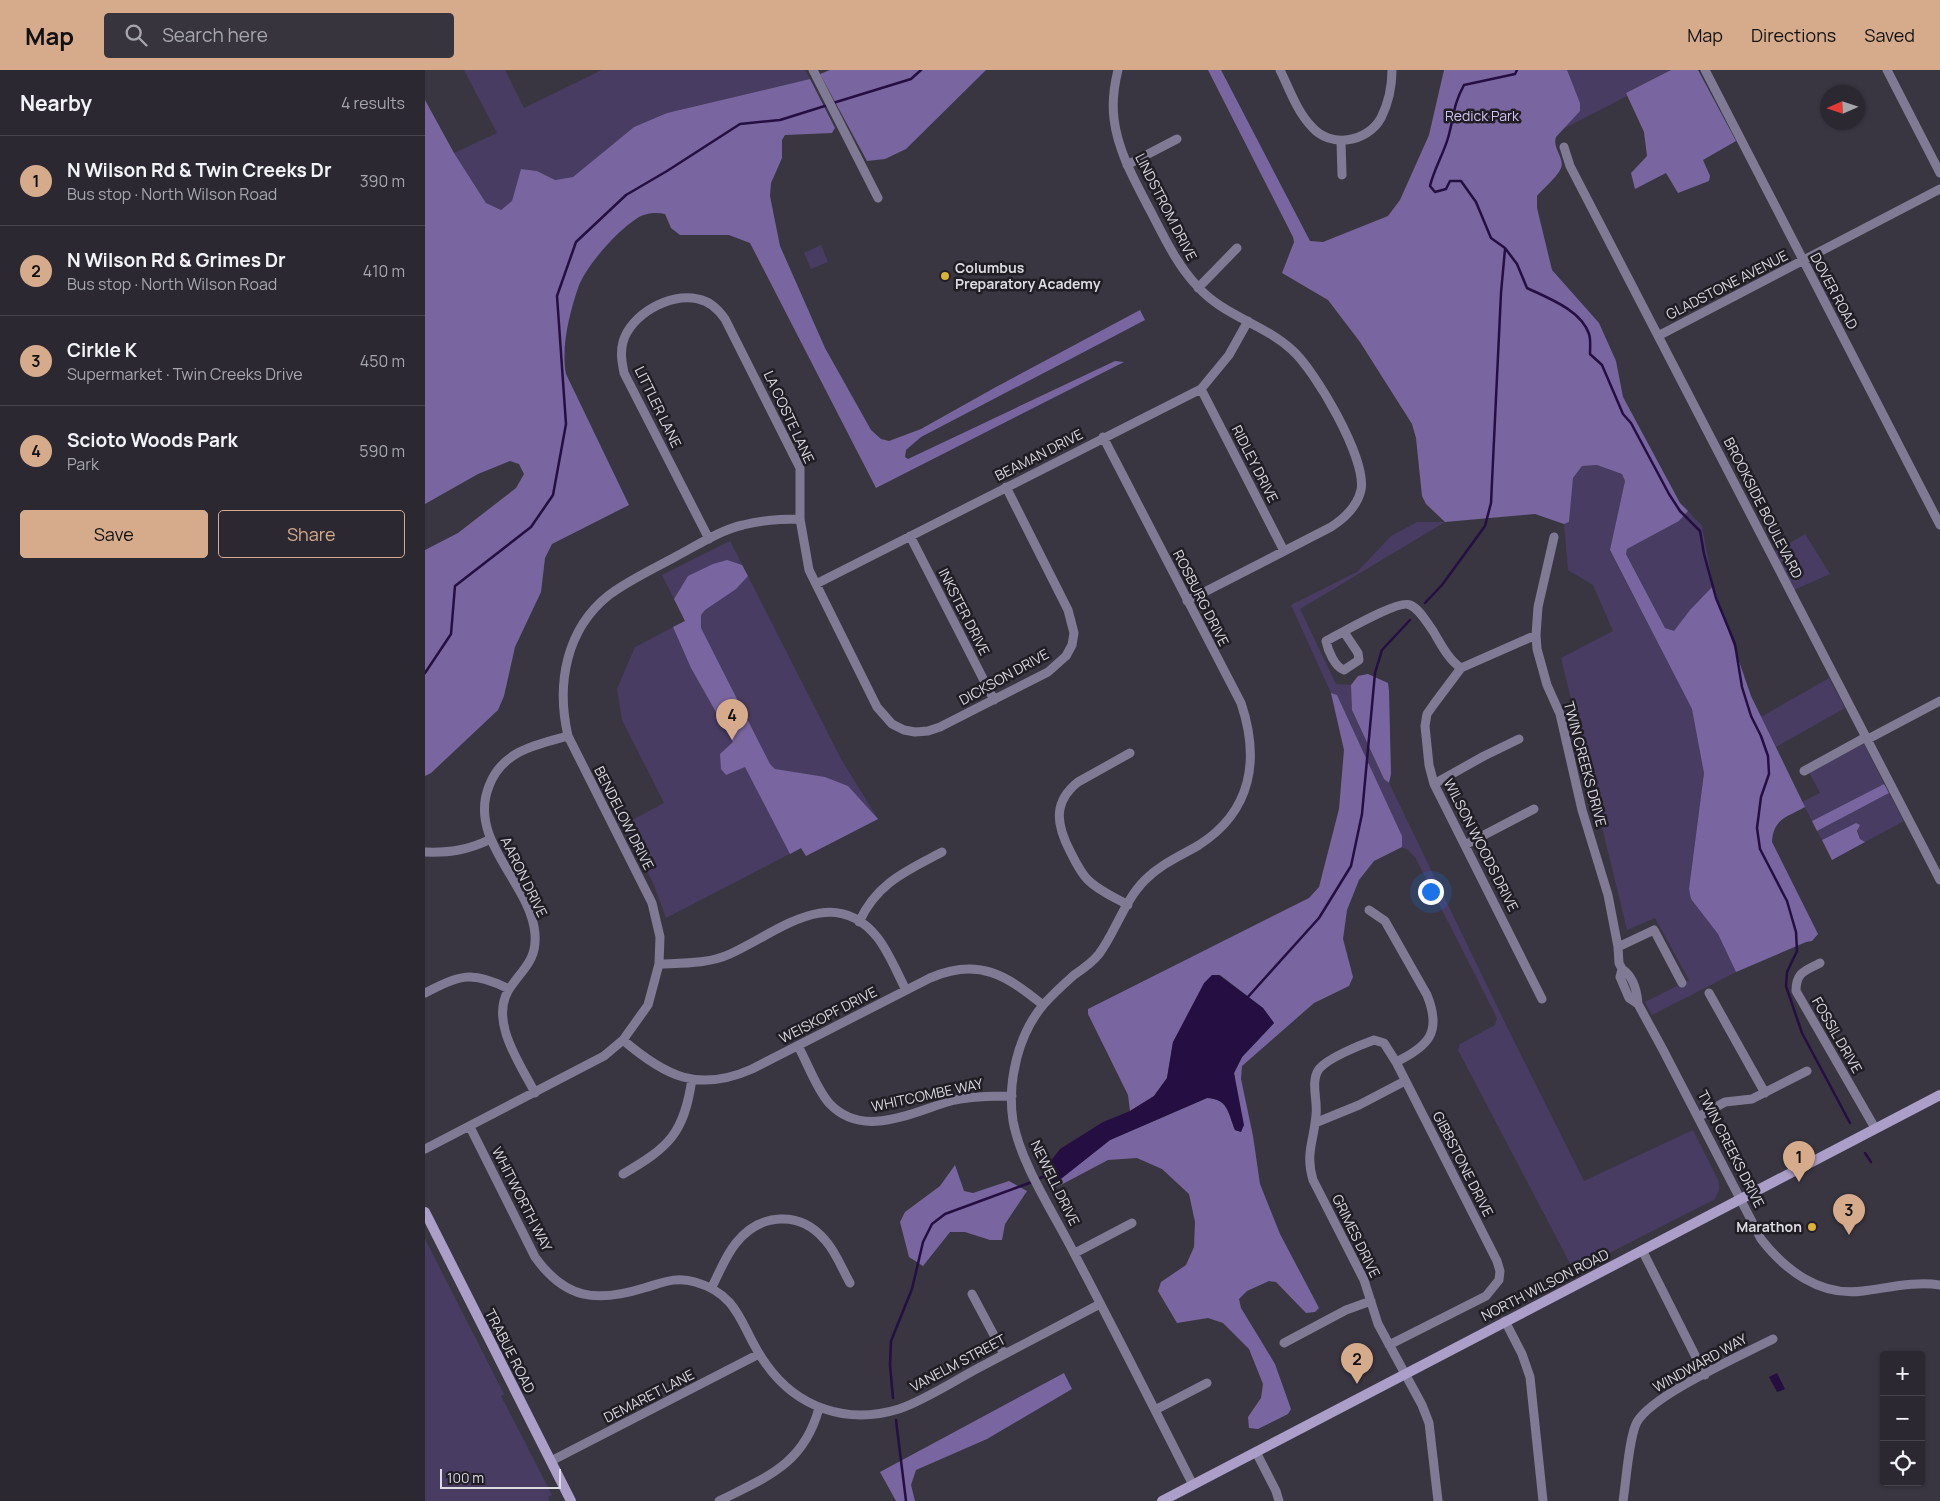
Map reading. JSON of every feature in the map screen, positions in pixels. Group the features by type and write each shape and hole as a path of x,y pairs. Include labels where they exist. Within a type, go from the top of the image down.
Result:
{"main road":[{"name":"NORTH WILSON ROAD","path":"1162,1501 1940,1095"},
{"name":"TRABUE ROAD","path":"425,1212 571,1501"}],"street":[{"path":"813,70 878,198"},
{"name":"LINDSTROM DRIVE","path":"1116,70 1114,120 1119,142 1127,165 1172,253 1184,271 1209,298 1276,337 1293,350 1317,379 1353,448 1362,474 1361,489 1356,502 1346,517 1331,528 1187,601"},
{"path":"1280,70 1302,113 1312,128 1329,139 1341,141 1355,138 1369,131 1380,119 1387,105 1392,70"},
{"name":"DOVER ROAD","path":"1705,70 1940,525"},
{"path":"1887,70 1940,173"},
{"path":"1127,165 1177,139"},
{"path":"1341,141 1342,175"},
{"name":"BROOKSIDE BOULEVARD","path":"1564,147 1570,166 1940,880"},
{"name":"GLADSTONE AVENUE","path":"1659,336 1940,189"},
{"path":"1198,288 1237,248"},
{"name":"LITTLER LANE","path":"699,299 680,298 659,305 644,314 628,329 621,350 624,373 709,539"},
{"name":"LA COSTE LANE","path":"699,299 710,304 725,319 800,468 800,519 809,570 877,707 892,724"},
{"name":"BEAMAN DRIVE","path":"816,584 1201,389 1229,355 1248,321"},
{"name":"RIDLEY DRIVE","path":"1201,389 1284,551"},
{"name":"ROSBURG DRIVE","path":"1103,437 1241,703 1251,740 1251,760 1248,777"},
{"name":"DICKSON DRIVE","path":"892,724 904,730 915,732 928,731 940,727 1048,672 1066,656 1074,633 1069,610 1006,487"},
{"name":"BENDELOW DRIVE","path":"425,1149 605,1056 623,1040 648,1005 659,964 660,937 652,902 568,736 564,718 562,691 566,664 574,637 590,615 609,596 632,580 709,539 742,525 778,519 800,519"},
{"name":"INKSTER DRIVE","path":"910,536 994,700"},
{"name":"TWIN CREEKS DRIVE","path":"1553,537 1538,607 1537,649 1547,685 1558,707 1568,743 1582,810 1608,894 1619,946 1619,962 1622,969 1629,973 1637,994 1638,1004 1761,1239 1772,1253 1797,1275 1812,1283 1846,1292 1921,1284 1940,1285"},
{"path":"1345,632 1397,605 1410,604 1427,622 1452,661 1461,668"},
{"name":"WILSON WOODS DRIVE","path":"1536,635 1461,668 1427,714 1425,726 1426,743 1434,784 1543,999"},
{"path":"1804,770 1940,701"},
{"name":"AARON DRIVE","path":"535,1093 504,1029 503,1006 509,989 529,965 534,954 535,933 529,912 491,839 484,811 489,784 498,768 513,754 522,749 568,736"},
{"path":"1434,784 1519,739"},
{"path":"1127,905 1097,887 1081,872 1064,839 1059,823 1063,800 1072,787 1130,753"},
{"name":"NEWELL DRIVE","path":"1193,1485 1033,1174 1013,1121 1012,1096 1014,1071 1020,1048 1030,1025 1043,1005 1098,954 1127,905 1145,880 1164,864 1212,836 1226,822 1238,804 1248,777"},
{"path":"1465,845 1534,809"},
{"path":"425,852 448,853 462,851 491,839"},
{"path":"859,922 869,902 884,885 903,872 942,852"},
{"path":"1369,910 1385,921 1427,995 1432,1008 1432,1028 1425,1044 1416,1052 1396,1062"},
{"path":"659,964 697,963 729,954 797,920 813,913 822,912 841,914 859,922 877,937 906,990"},
{"path":"1619,946 1654,930 1682,983"},
{"name":"FOSSIL DRIVE","path":"1820,964 1799,975 1796,991 1875,1128"},
{"name":"WEISKOPF DRIVE","path":"623,1040 665,1072 692,1079 713,1080 738,1075 906,990 941,973 955,969 991,971 1007,978 1043,1005"},
{"path":"425,993 457,978 471,976 482,978 509,989"},
{"path":"1709,993 1765,1093"},
{"name":"GRIMES DRIVE","path":"1396,1062 1384,1043 1373,1040 1323,1064 1317,1072 1315,1079 1317,1106 1309,1148 1309,1163 1313,1180 1364,1280 1378,1324 1422,1405 1429,1424 1438,1501"},
{"name":"WHITCOMBE WAY","path":"798,1046 828,1102 838,1112 864,1122 891,1120 955,1100 988,1096 1012,1096"},
{"name":"GIBBSTONE DRIVE","path":"1389,1345 1486,1296 1499,1280 1500,1271 1497,1261 1396,1062"},
{"path":"1698,1117 1725,1102 1752,1098 1765,1093 1807,1071"},
{"path":"623,1174 663,1148 673,1137 685,1114 692,1079"},
{"path":"1315,1123 1359,1105 1405,1081"},
{"name":"WHITWORTH WAY","path":"470,1126 535,1257 561,1286 579,1293 595,1296 615,1295 670,1280 681,1279 712,1287 724,1295 736,1309 759,1354 774,1375 795,1395 819,1408"},
{"path":"712,1287 735,1244 749,1229 766,1221 784,1218 802,1223 819,1233 831,1248 850,1283"},
{"path":"1075,1253 1132,1223"},
{"path":"1642,1250 1705,1374"},
{"path":"972,1294 1004,1354"},
{"path":"1284,1343 1346,1310 1371,1301"},
{"name":"VANELM STREET","path":"819,1408 857,1415 898,1409 1100,1304"},
{"path":"1505,1321 1522,1354 1530,1376 1543,1501"},
{"name":"WINDWARD WAY","path":"1623,1501 1636,1423 1645,1411 1668,1394 1773,1340"},
{"name":"DEMARET LANE","path":"551,1461 759,1354"},
{"path":"1155,1410 1207,1383"},
{"path":"719,1501 768,1476 797,1453 808,1438 819,1408"},
{"path":"1256,1452 1273,1484 1279,1501"}],"shaded area":[{"path":"464,70 505,70 524,108 602,70 805,70 810,79 667,113 634,127 573,177 555,180 537,171 521,169 512,202 501,210 486,203 454,153 497,133"},
{"path":"1444,70 1671,70 1626,93 1627,96 1561,130"},
{"path":"821,245 828,262 811,269 804,253"},
{"path":"1597,465 1622,474 1625,481 1610,551 1692,709 1704,772 1689,889 1691,899 1718,934 1736,972 1652,1015 1645,1002 1689,980 1655,918 1627,930 1561,658 1613,631 1593,585 1568,570 1564,524 1569,522 1573,478 1582,466"},
{"path":"1688,511 1702,526 1713,586 1690,610 1674,632 1665,628 1626,553 1627,549 1679,521"},
{"path":"1417,522 1445,522 1300,609 1336,684 1351,685 1352,710 1384,779 1389,783 1584,1181 1693,1130 1719,1182 1719,1190 1715,1199 1574,1271 1458,1050 1460,1044 1495,1025 1497,1018 1415,857 1402,847 1402,836 1337,695 1331,693 1291,605 1357,572 1391,536"},
{"path":"1805,534 1830,574 1794,590 1775,552"},
{"path":"730,541 841,759 878,819 806,856 801,848 666,918 654,885 623,825 664,803 622,720 617,689 635,647 685,621 662,575"},
{"path":"1829,678 1845,708 1776,747 1761,717"},
{"path":"1864,744 1884,784 1812,821 1802,802 1820,793 1809,772"},
{"path":"1889,793 1904,821 1865,842 1860,839 1856,823 1822,840 1817,831"},
{"path":"1212,975 1219,975 1263,1008 1274,1023 1242,1057 1234,1073 1244,1125 1241,1132 1235,1130 1229,1112 1223,1104 1214,1099 1207,1098 1110,1140 1049,1186 1044,1170 1060,1149 1103,1122 1130,1111 1154,1096 1167,1078 1173,1042 1204,983"},
{"path":"425,1239 504,1394 501,1396 552,1495 548,1497 550,1501 425,1501"},
{"path":"1777,1373 1785,1389 1777,1392 1769,1377"}],"green space":[{"path":"830,70 986,70 906,149 885,159 867,161 820,74"},
{"name":"Redick Park","path":"1208,70 1221,70 1310,241 1323,242 1388,216 1400,200 1429,135 1444,70 1567,70 1580,103 1580,111 1556,137 1555,141 1562,164 1561,168 1554,179 1537,196 1537,208 1552,270 1599,323 1616,361 1623,397 1680,503 1688,511 1679,521 1627,549 1626,554 1665,628 1674,631 1690,610 1713,586 1751,696 1805,807 1778,823 1772,842 1818,934 1812,941 1736,972 1718,934 1691,899 1689,889 1704,773 1692,709 1610,550 1625,481 1622,474 1597,465 1582,466 1573,478 1569,522 1564,524 1535,514 1445,522 1426,504 1422,496 1416,438 1412,424 1360,342 1328,300 1282,273 1294,242 1293,237"},
{"path":"1671,70 1698,70 1736,141 1703,160 1710,176 1709,181 1678,193 1666,173 1635,189 1631,173 1647,156 1644,132 1626,93"},
{"path":"810,79 835,128 832,133 785,135 782,140 782,158 771,183 770,196 780,246 825,348 871,430 881,439 889,441 921,429 1140,310 1145,320 921,437 906,450 905,457 908,459 1115,361 1124,362 876,488 750,243 729,235 680,235 671,228 665,214 658,213 639,217 611,241 587,270 578,288 565,342 566,374 629,505 552,544 545,558 541,592 515,647 504,696 498,710 431,773 425,776 425,550 458,533 516,488 524,474 519,464 510,461 478,474 425,504 425,100 454,153 486,203 501,210 512,201 521,169 537,171 555,180 573,177 634,127 667,113"},
{"path":"727,560 742,565 748,576 736,589 705,610 701,615 701,628 770,764 775,769 825,777 848,786 878,819 806,856 801,848 790,854 745,767 726,775 721,769 720,754 733,742 691,668 673,627 685,621 674,599 688,576 713,564"},
{"path":"1368,674 1388,683 1391,774 1389,783 1384,779 1352,710 1351,685 1358,676"},
{"path":"1331,693 1337,695 1402,836 1402,847 1374,861 1359,880 1347,910 1343,939 1353,977 1349,986 1314,1003 1242,1066 1241,1079 1253,1136 1260,1184 1280,1234 1319,1308 1315,1312 1306,1313 1276,1282 1269,1281 1247,1291 1239,1299 1241,1308 1275,1364 1291,1409 1288,1414 1258,1429 1249,1428 1248,1417 1261,1398 1263,1384 1249,1349 1223,1323 1208,1318 1177,1323 1158,1291 1161,1282 1186,1265 1194,1247 1195,1222 1189,1194 1162,1169 1137,1158 1108,1160 1057,1187 1049,1186 1110,1140 1207,1098 1214,1099 1223,1104 1229,1112 1235,1130 1241,1132 1234,1073 1242,1057 1274,1023 1263,1008 1220,975 1173,1042 1167,1078 1154,1096 1130,1111 1128,1095 1088,1014 1088,1009 1309,898 1319,887 1339,809 1344,750"},
{"path":"1884,784 1889,793 1817,831 1812,821"},
{"path":"1856,823 1860,825 1857,831 1860,839 1865,842 1832,860 1822,840"},
{"path":"955,1165 964,1191 973,1193 1009,1181 1027,1191 1005,1224 1002,1240 990,1240 965,1232 950,1232 923,1266 909,1257 900,1222 905,1212 940,1186"},
{"path":"1064,1373 1072,1389 987,1439 916,1470 911,1485 915,1501 896,1501 880,1472"}],"waterway":[{"path":"833,103 911,79 921,70"},
{"path":"1517,70 1515,74 1464,85 1456,105 1446,144 1430,186 1435,192 1446,189 1450,181 1461,181 1476,202 1491,238 1505,248 1517,264 1527,288 1563,306 1579,318 1590,336 1590,354 1602,365 1623,414 1631,423 1680,511 1700,531 1716,598 1735,644 1742,687 1751,716 1768,756 1769,774 1761,797 1757,828 1760,849 1787,901 1796,932 1797,951 1787,972 1786,986 1802,1033 1850,1123"},
{"path":"425,673 451,634 455,586 531,527 553,495 566,424 557,296 576,242 626,195 740,124 780,120 828,105"},
{"path":"1425,603 1442,585 1485,526 1491,503 1501,293 1505,249"},
{"path":"1247,998 1319,918 1351,866 1362,814 1375,673 1382,650 1410,620"},
{"path":"1865,1153 1871,1162"},
{"path":"1037,1179 1048,1175"},
{"path":"893,1398 890,1365 891,1341 912,1289 923,1242 932,1224 945,1214 1032,1182"},
{"path":"896,1420 906,1501"}],"place":[{"name":"Columbus Preparatory Academy","path":"945,276"},
{"name":"Scioto Woods Park","path":"732,740"},
{"name":"N Wilson Rd & Twin Creeks Dr","path":"1799,1182"},
{"name":"Marathon","path":"1812,1227"},
{"name":"Cirkle K","path":"1849,1235"},
{"name":"N Wilson Rd & Grimes Dr","path":"1357,1384"}]}
